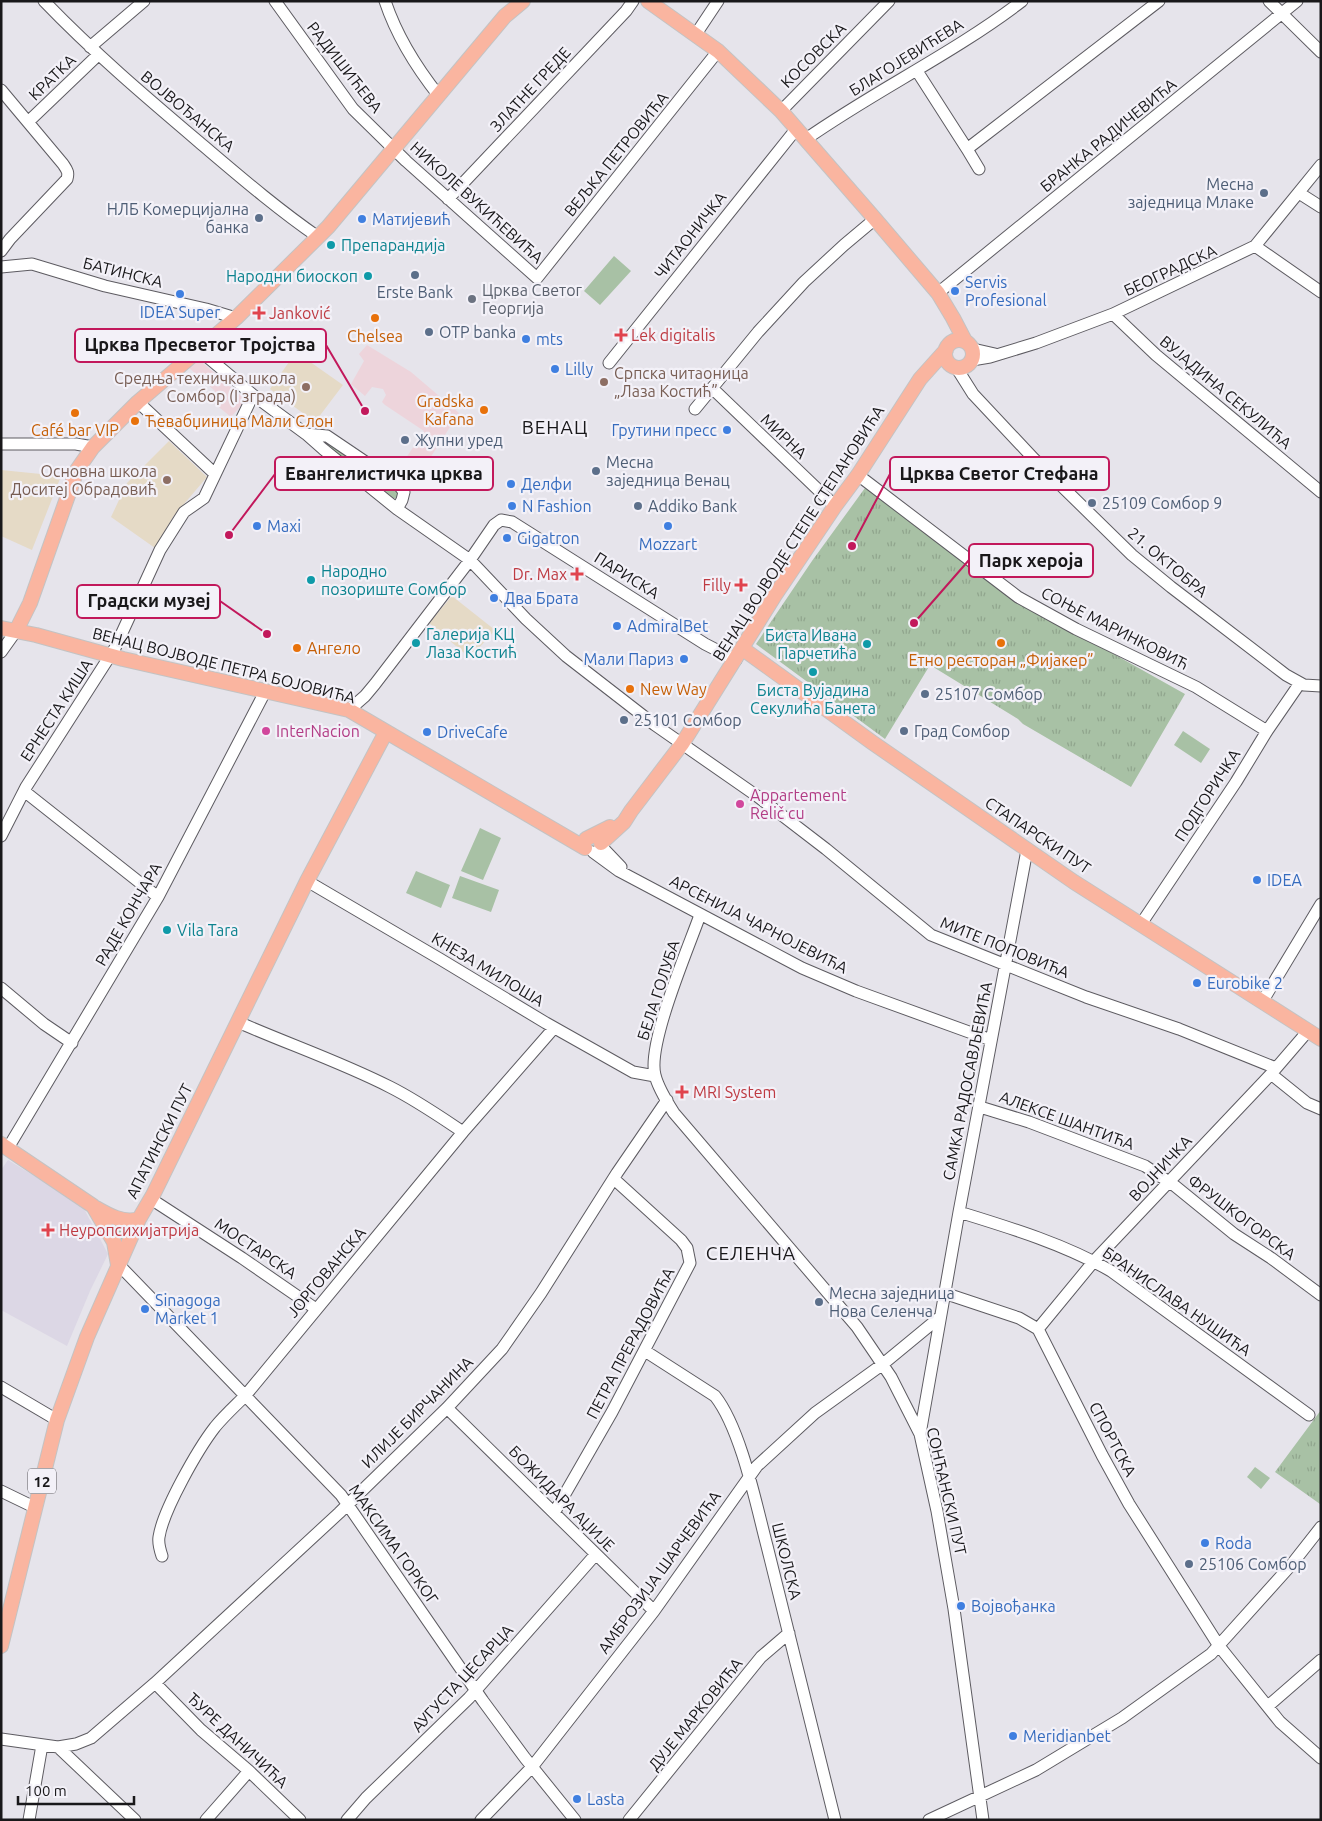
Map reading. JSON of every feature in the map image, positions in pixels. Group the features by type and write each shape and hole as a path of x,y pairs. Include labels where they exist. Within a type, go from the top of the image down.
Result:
{"main road":[{"path":"505,16 507,1"},
{"path":"16,631 30,603 77,470 92,447 138,402 236,318 318,237 440,96 505,16 523,1"},
{"path":"648,1 718,50 781,111 802,133 938,293 970,353 964,367 930,368"},
{"path":"950,313 946,359 955,367"},
{"path":"947,347 958,340 970,353"},
{"name":"ВЕНАЦ ВОЈВОДЕ СТЕПЕ СТЕПАНОВИЋА","path":"593,844 621,818 627,816 682,744 774,595 858,475 920,379 947,347"},
{"name":"ВЕНАЦ ВОЈВОДЕ ПЕТРА БОЈОВИЋА","path":"1,628 36,634 111,655 349,710 547,825 556,826 593,844"},
{"name":"СТАПАРСКИ ПУТ","path":"739,654 873,743 1074,882 1321,1039"},
{"name":"АПАТИНСКИ ПУТ","path":"1,1646 5,1612 36,1508 57,1420 87,1337 139,1219 151,1199 307,881 386,732"},
{"path":"5,1146 105,1213 125,1220 139,1219"},
{"path":"93,1206 114,1242 118,1265"}],"street":[{"name":"ВОЈВОЂАНСКА","path":"44,1 94,51 255,189 318,237"},
{"name":"КРАТКА","path":"28,122 144,1"},
{"name":"РАДИШИЋЕВА","path":"275,1 353,108 394,150"},
{"path":"385,1 403,44 423,76 440,96"},
{"name":"ЗЛАТНЕ ГРЕДЕ","path":"448,199 626,11 633,1"},
{"path":"696,34 718,1"},
{"name":"КОСОВСКА","path":"781,111 889,1"},
{"name":"БЛАГОЈЕВИЋЕВА","path":"802,133 917,71 1022,1"},
{"path":"967,149 1159,1"},
{"path":"1269,1 1321,52"},
{"name":"БРАНКА РАДИЧЕВИЋА","path":"938,293 1283,15 1297,1"},
{"name":"ВЕЉКА ПЕТРОВИЋА","path":"538,278 718,50"},
{"path":"917,71 979,169"},
{"path":"1,90 63,164 68,175 1,251"},
{"name":"ЧИТАОНИЧКА","path":"609,364 802,133"},
{"name":"НИКОЛЕ ВУКИЋЕВИЋА","path":"394,150 538,278"},
{"name":"БЕОГРАДСКА","path":"970,353 999,354 1036,343 1113,314 1255,246 1321,165"},
{"path":"1300,193 1321,208"},
{"path":"695,409 752,339 804,282 844,244 876,219"},
{"path":"1255,246 1321,292"},
{"name":"БАТИНСКА","path":"1,267 32,264 105,286 206,309 236,318"},
{"name":"ВУЈАДИНА СЕКУЛИЋА","path":"1113,314 1156,355 1321,492"},
{"name":"МИТЕ ПОПОВИЋА","path":"199,350 397,508 470,560 526,620 566,656 623,702 772,808 931,935 1086,997 1179,1029 1273,1071 1307,1103 1321,1109"},
{"path":"967,385 970,353"},
{"name":"21. ОКТОБРА","path":"955,367 973,394 1034,459 1132,555 1171,588 1300,683"},
{"name":"МИРНА","path":"712,388 835,506"},
{"name":"ЕРНЕСТА КИША","path":"1,836 24,791 111,655 160,550 184,512 204,498 253,395"},
{"path":"138,402 215,474"},
{"path":"306,434 326,436 398,484 404,492 397,508"},
{"path":"1,444 76,444 92,447"},
{"name":"СОЊЕ МАРИНКОВИЋ","path":"858,475 1018,597 1076,629 1196,687 1267,731"},
{"name":"ПАРИСКА","path":"470,560 494,525 501,520 512,522 705,644 739,654"},
{"path":"349,710 375,684 470,560"},
{"path":"1,652 16,631"},
{"path":"1300,683 1321,686"},
{"name":"ПОДГОРИЧКА","path":"1141,924 1300,683"},
{"name":"РАДЕ КОНЧАРА","path":"5,1146 72,1043 158,897 266,690"},
{"path":"24,791 158,897"},
{"name":"АРСЕНИЈА ЧАРНОЈЕВИЋА","path":"593,844 609,864 700,915 802,968 856,991 991,1040"},
{"name":"САМКА РАДОСАВЉЕВИЋА","path":"920,1434 944,1293 1028,850"},
{"name":"КНЕЗА МИЛОША","path":"307,881 554,1028 633,1072 655,1076"},
{"path":"1262,1002 1321,904"},
{"name":"БЕЛА ГОЛУБА","path":"655,1076 654,1060 663,1019 700,915"},
{"path":"1,988 44,1024 72,1043"},
{"path":"238,1022 372,1078 415,1100 462,1132"},
{"name":"ЈОРГОВАНСКА","path":"162,1556 159,1547 159,1537 166,1513 180,1485 216,1426 245,1396 462,1132 554,1028"},
{"name":"ВОЈНИЧКА","path":"1038,1329 1094,1261 1273,1071 1308,1031"},
{"name":"СОНЋАНСКИ ПУТ","path":"655,1076 667,1100 680,1119 857,1327 883,1364 920,1434 937,1510 954,1609 983,1820"},
{"name":"ИЛИЈЕ БИРЧАНИНА","path":"1,1739 58,1747 76,1744 91,1738 155,1684 348,1504 447,1408 502,1349 541,1293 667,1100"},
{"name":"АЛЕКСЕ ШАНТИЋА","path":"980,1107 1029,1122 1145,1166 1168,1182"},
{"name":"ПЕТРА ПРЕРАДОВИЋА","path":"554,1513 645,1351 690,1263 690,1255 681,1240 614,1179"},
{"name":"ФРУШКОГОРСКА","path":"1168,1182 1234,1234 1271,1258 1321,1295"},
{"name":"МОСТАРСКА","path":"151,1199 316,1309"},
{"name":"БРАНИСЛАВА НУШИЋА","path":"959,1212 1006,1226 1094,1261 1111,1271 1309,1416"},
{"name":"МАКСИМА ГОРКОГ","path":"118,1265 348,1504 476,1691 574,1820"},
{"path":"944,1293 1019,1318 1038,1329"},
{"path":"883,1364 940,1317"},
{"name":"СПОРТСКА","path":"1038,1329 1129,1504 1219,1646 1280,1722 1321,1758"},
{"name":"ШКОЛСКА","path":"645,1351 715,1396 720,1402 736,1438 749,1477 835,1820"},
{"name":"АМБРОЗИЈА ШАРЧЕВИЋА","path":"482,1820 532,1767 654,1611 756,1466 815,1413 883,1364"},
{"path":"1,1387 57,1420"},
{"name":"БОЖИДАРА АЏИЈЕ","path":"447,1408 654,1611"},
{"path":"1,1491 36,1508"},
{"path":"929,1820 1036,1770 1122,1718 1211,1654 1292,1564 1321,1527"},
{"name":"АУГУСТА ЦЕСАРЦА","path":"347,1820 366,1798 476,1691 596,1554"},
{"name":"ДУЈЕ МАРКОВИЋА","path":"629,1820 761,1657 789,1633"},
{"path":"1268,1706 1320,1661"},
{"name":"ЂУРЕ ДАНИЧИЋА","path":"155,1684 201,1730 249,1771 300,1820"},
{"path":"29,1820 42,1745"},
{"path":"58,1747 135,1820"},
{"path":"206,1820 249,1771"}],"shaded area":[{"path":"367,345 411,372 459,413 414,483 398,470 424,431 382,402 386,395 383,389 372,387 365,396 351,384 364,361 359,354"},
{"name":"Средња техничка школа Сомбор (I зграда)","path":"296,352 343,385 315,422 270,389"},
{"path":"198,359 246,400 231,417 209,399 215,391 189,368"},
{"name":"Основна школа Доситеј Обрадовић","path":"169,441 207,477 173,517 155,548 111,517 127,483"},
{"path":"1,470 61,476 32,550 1,536"},
{"path":"452,596 495,630 470,658 429,623"},
{"name":"Неуропсихијатрија","path":"8,1160 82,1205 108,1254 67,1346 1,1310 1,1170"}],"green space":[{"path":"614,256 631,271 600,305 584,291"},
{"path":"325,440 399,489 397,498 390,499 323,442"},
{"path":"865,488 1010,596 1185,694 1131,787 1023,724 1018,719 930,665 885,739 756,644 812,561"},
{"path":"1183,731 1210,749 1201,763 1174,745"},
{"path":"480,828 501,838 483,880 461,871"},
{"path":"416,871 450,885 441,908 406,893"},
{"path":"460,876 499,890 491,912 452,898"},
{"path":"110,1217 129,1229 122,1245"},
{"path":"1321,1410 1321,1503 1320,1504 1275,1472"},
{"path":"1255,1467 1270,1478 1261,1489 1247,1477"}],"place":[{"name":"Месна заједница Млаке","path":"1264,193"},
{"name":"НЛБ Комерцијална банка","path":"259,218"},
{"name":"Матијевић","path":"362,219"},
{"name":"Препарандија","path":"331,245"},
{"name":"Erste Bank","path":"415,275"},
{"name":"Народни биоскоп","path":"368,276"},
{"name":"Servis Profesional","path":"955,291"},
{"name":"IDEA Super","path":"180,294"},
{"name":"Црква Светог Георгија","path":"472,299"},
{"name":"Janković","path":"259,313"},
{"name":"Chelsea","path":"375,318"},
{"name":"OTP banka","path":"429,332"},
{"name":"Lek digitalis","path":"621,335"},
{"name":"mts","path":"526,339"},
{"name":"Lilly","path":"555,369"},
{"name":"Српска читаоница „Лаза Костић”","path":"604,382"},
{"name":"Средња техничка школа Сомбор (I зграда)","path":"306,387"},
{"name":"Gradska Kafana","path":"484,410"},
{"name":"Црква Пресветог Тројства","path":"365,411"},
{"name":"Café bar VIP","path":"75,413"},
{"name":"Ћевабџиница Мали Слон","path":"135,421"},
{"name":"Грутини пресс","path":"727,430"},
{"name":"Жупни уред","path":"405,440"},
{"name":"Месна заједница Венац","path":"596,471"},
{"name":"Основна школа Доситеј Обрадовић","path":"167,480"},
{"name":"Делфи","path":"511,484"},
{"name":"25109 Сомбор 9","path":"1092,503"},
{"name":"N Fashion","path":"512,506"},
{"name":"Addiko Bank","path":"638,506"},
{"name":"Maxi","path":"257,526"},
{"name":"Mozzart","path":"668,526"},
{"name":"Евангелистичка црква","path":"229,535"},
{"name":"Gigatron","path":"507,538"},
{"name":"Црква Светог Стефана","path":"852,546"},
{"name":"Dr. Max","path":"577,574"},
{"name":"Народно позориште Сомбор","path":"311,580"},
{"name":"Filly","path":"741,585"},
{"name":"Два Брата","path":"494,598"},
{"name":"Парк хероја","path":"914,623"},
{"name":"AdmiralBet","path":"617,626"},
{"name":"Градски музеј","path":"267,634"},
{"name":"Галерија КЦ Лаза Костић","path":"416,643"},
{"name":"Етно ресторан „Фијакер”","path":"1001,643"},
{"name":"Биста Ивана Парчетића","path":"867,644"},
{"name":"Ангело","path":"297,648"},
{"name":"Мали Париз","path":"684,659"},
{"name":"Биста Вујадина Секулића Банета","path":"813,672"},
{"name":"New Way","path":"630,689"},
{"name":"25107 Сомбор","path":"925,694"},
{"name":"25101 Сомбор","path":"624,720"},
{"name":"InterNacion","path":"266,731"},
{"name":"Град Сомбор","path":"904,731"},
{"name":"DriveCafe","path":"427,732"},
{"name":"Appartement Relič cu","path":"740,804"},
{"name":"IDEA","path":"1257,880"},
{"name":"Vila Tara","path":"167,930"},
{"name":"Eurobike 2","path":"1197,983"},
{"name":"MRI System","path":"682,1092"},
{"name":"Неуропсихијатрија","path":"48,1230"},
{"name":"Месна заједница Нова Селенча","path":"819,1302"},
{"name":"Sinagoga Market 1","path":"145,1309"},
{"name":"Roda","path":"1205,1543"},
{"name":"25106 Сомбор","path":"1189,1564"},
{"name":"Војвођанка","path":"961,1606"},
{"name":"Meridianbet","path":"1013,1736"},
{"name":"Lasta","path":"577,1799"}],"district":[{"name":"ВЕНАЦ","path":"555,427"},
{"name":"СЕЛЕНЧА","path":"751,1253"}]}
